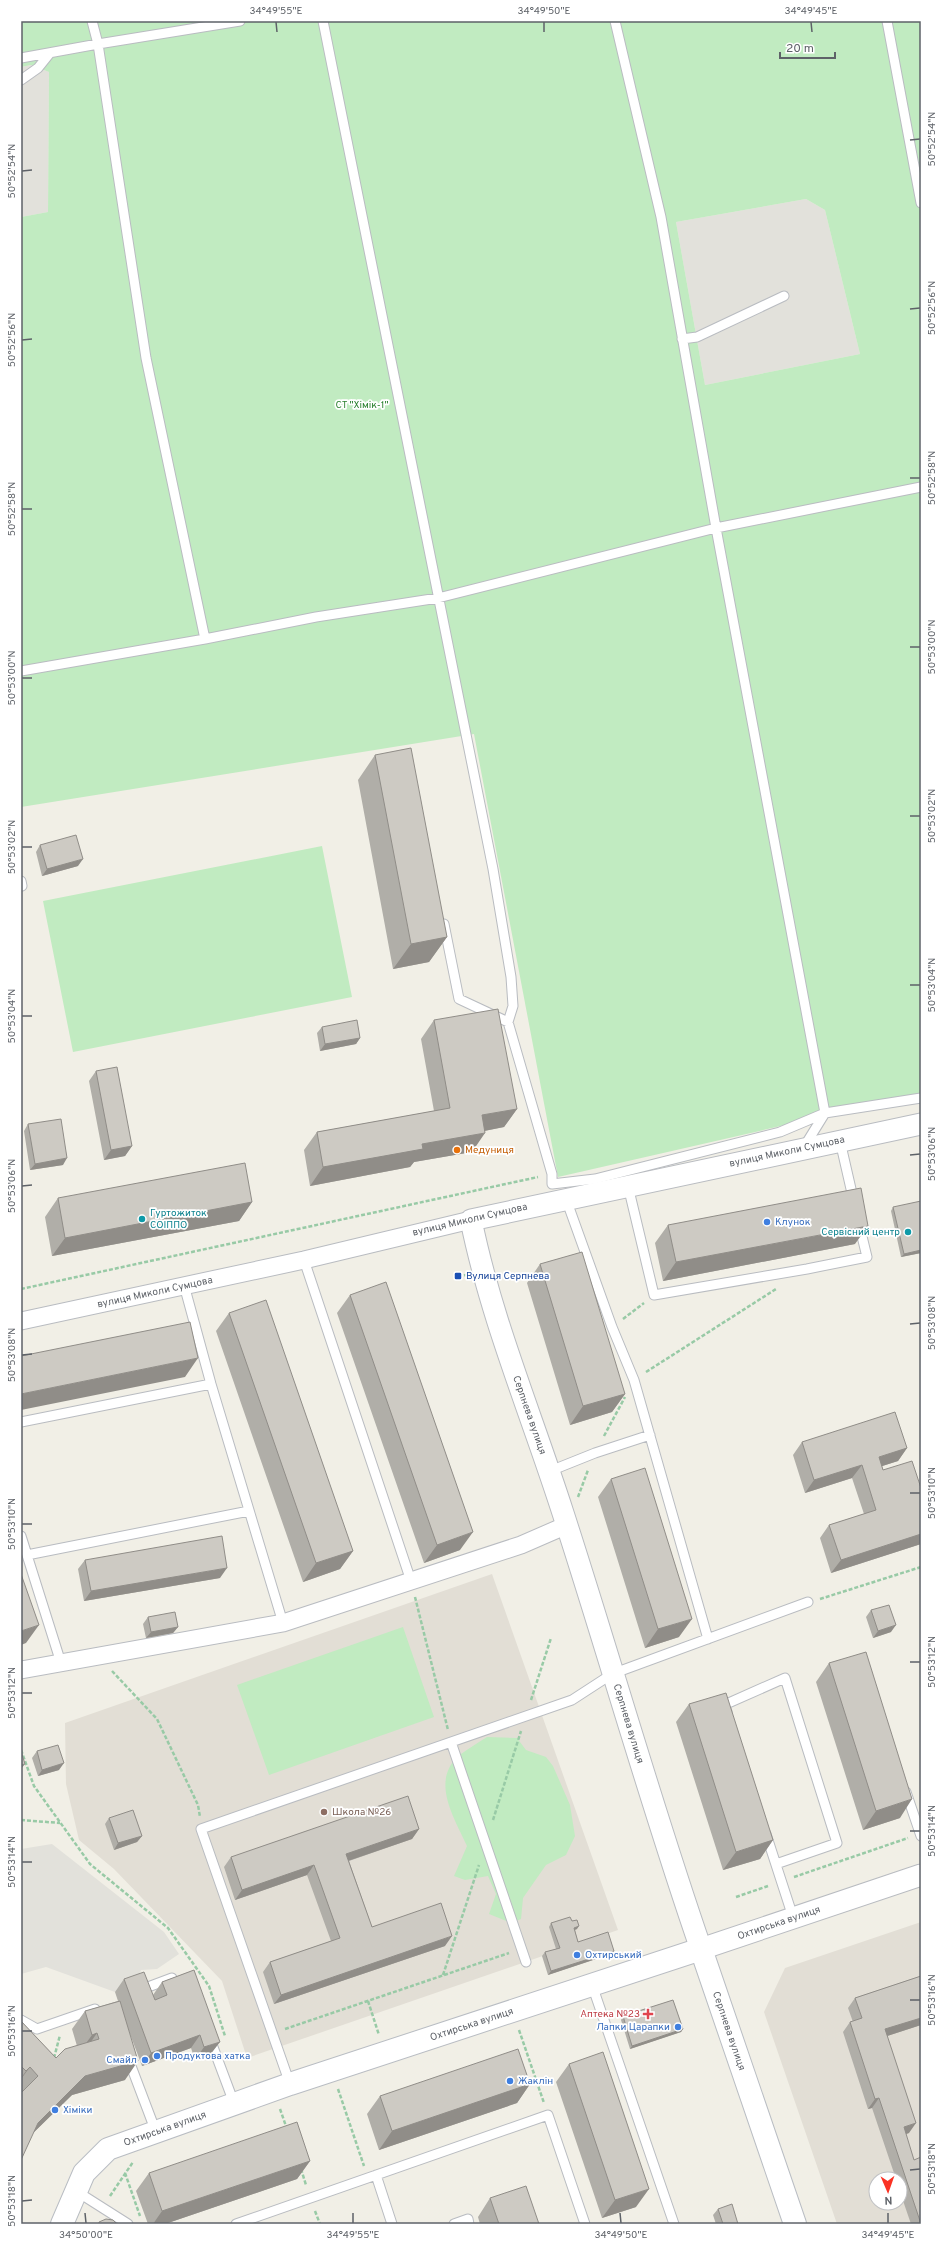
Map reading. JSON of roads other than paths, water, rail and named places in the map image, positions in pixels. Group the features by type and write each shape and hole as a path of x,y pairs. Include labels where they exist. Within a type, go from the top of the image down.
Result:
{"main road":[{"name":"Охтирська вулиця","path":"62,2224 84,2173 108,2149 290,2084 701,1949"},
{"name":"Серпнева вулиця","path":"701,1949 795,2224"}],"street":[{"name":"вулиця Миколи Сумцова","path":"21,1321 304,1260 471,1220 557,1195 628,1186 921,1124"},
{"name":"Серпнева вулиця","path":"471,1220 482,1272 550,1471 612,1674 701,1949"},
{"path":"21,1670 283,1623 521,1545 567,1525"},
{"name":"Охтирська вулиця","path":"701,1949 921,1875"}],"lane":[{"path":"92,21 98,44 146,358 205,639"},
{"path":"21,58 240,21"},
{"path":"323,21 493,869 511,977 513,1006 508,1022 557,1195 634,1380 708,1639"},
{"path":"615,21 661,217 716,528 825,1113 803,1149"},
{"path":"887,21 921,203"},
{"path":"21,80 38,68 50,53"},
{"path":"682,338 697,336 784,296"},
{"path":"21,671 205,639 316,617 438,598 716,528 921,487"},
{"path":"442,914 459,1000 508,1022"},
{"path":"557,1195 595,1179 780,1132 825,1113 921,1098"},
{"path":"628,1186 654,1295 807,1269 867,1257 840,1141"},
{"path":"304,1260 411,1581"},
{"path":"184,1285 211,1384 283,1623"},
{"path":"21,1422 211,1384"},
{"path":"550,1471 595,1453 650,1435"},
{"path":"27,1555 249,1511"},
{"path":"21,1536 61,1663"},
{"path":"290,2084 201,1829 572,1700 612,1674 808,1602"},
{"path":"729,1720 724,1705 785,1678 837,1843 776,1864"},
{"path":"451,1742 526,1962"},
{"path":"903,1782 921,1835"},
{"path":"764,1826 793,1917"},
{"path":"148,1987 179,1976 184,1978"},
{"path":"592,1985 674,2224"},
{"path":"21,2020 37,2029 108,2004"},
{"path":"208,2032 234,2103"},
{"path":"124,2047 156,2132"},
{"path":"236,2224 548,2115 585,2224"},
{"path":"372,2176 392,2224"},
{"path":"76,2191 128,2224"},
{"path":"454,2224 468,2219 469,2224"}],"place":[{"name":"Медуниця","path":"457,1150"},
{"name":"Гуртожиток СОІППО","path":"142,1219"},
{"name":"Клунок","path":"767,1222"},
{"name":"Сервісний центр","path":"908,1232"},
{"name":"Вулиця Серпнева","path":"458,1276"},
{"name":"Школа №26","path":"324,1812"},
{"name":"Охтирський","path":"577,1955"},
{"name":"Аптека №23","path":"648,2014"},
{"name":"Лапки Царапки","path":"678,2027"},
{"name":"Продуктова хатка","path":"157,2056"},
{"name":"Смайл","path":"145,2060"},
{"name":"Жаклін","path":"510,2081"},
{"name":"Хіміки","path":"55,2110"}],"park label":[{"name":"СТ \"Хімік-1\"","path":"362,405"}]}
